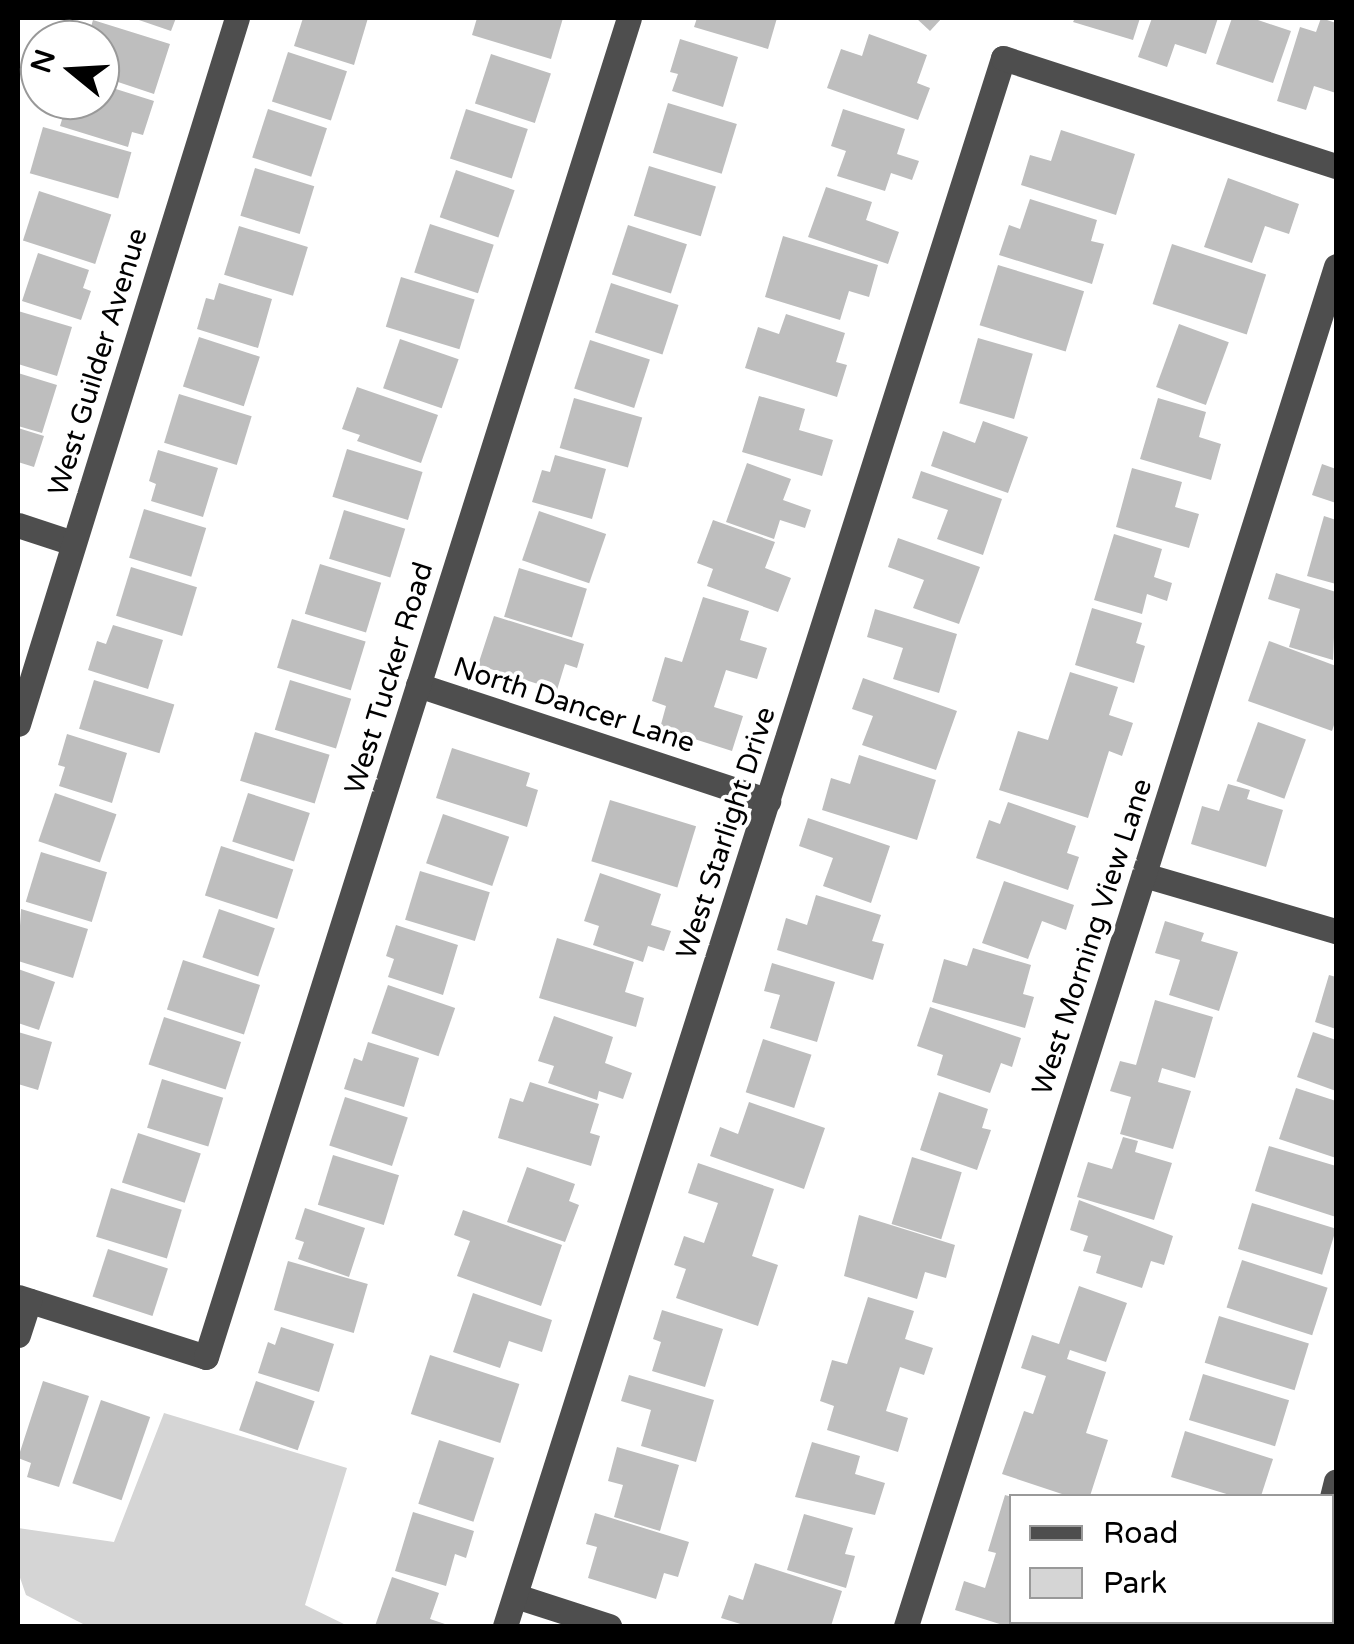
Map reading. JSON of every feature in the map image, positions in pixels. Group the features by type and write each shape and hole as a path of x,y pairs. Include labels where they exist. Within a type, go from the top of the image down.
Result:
{"street":[{"name":"West Guilder Avenue","path":"18,724 237,18"},
{"name":"West Tucker Road","path":"23,1299 206,1357 628,18"},
{"name":"West Starlight Drive","path":"506,1626 1002,58 1336,166"},
{"name":"West Morning View Lane","path":"906,1626 1336,266"},
{"path":"18,525 74,543"},
{"name":"North Dancer Lane","path":"418,685 768,801"},
{"path":"1144,875 1336,931"},
{"path":"18,1335 23,1299"},
{"path":"516,1596 608,1626"}],"green space":[{"path":"164,1413 347,1468 305,1605 348,1626 87,1626 26,1595 18,1572 18,1528 114,1542"}],"building":[{"path":"133,18 176,18 171,31"},
{"path":"303,18 368,18 354,65 294,46"},
{"path":"477,18 563,18 551,59 472,35"},
{"path":"697,18 777,18 768,49 694,27"},
{"path":"916,18 942,18 930,31"},
{"path":"1075,18 1140,18 1133,40 1073,22"},
{"path":"1152,18 1218,18 1206,54 1175,44 1167,67 1138,57"},
{"path":"1232,18 1252,18 1291,31 1273,83 1216,64"},
{"path":"1321,18 1336,23 1336,93 1314,86 1306,110 1277,101 1300,27 1316,32"},
{"path":"120,28 170,44 154,94 120,83"},
{"path":"869,34 927,55 917,83 930,88 918,120 827,88 841,49 862,56"},
{"path":"680,39 738,57 723,107 672,91 678,74 670,72"},
{"path":"288,52 347,71 331,121 272,101"},
{"path":"491,54 551,73 535,123 475,103"},
{"path":"120,90 154,101 143,135 132,132 128,147 60,126 62,120 120,120"},
{"path":"668,103 737,124 722,174 653,153"},
{"path":"268,109 327,128 311,177 252,158"},
{"path":"466,109 528,129 512,179 450,158"},
{"path":"843,109 905,129 897,154 919,161 912,180 891,173 885,191 837,176 846,151 831,146"},
{"path":"43,127 131,152 118,198 30,173"},
{"path":"1061,130 1135,154 1116,215 1021,185 1030,155 1051,161"},
{"path":"649,166 716,186 701,236 634,216"},
{"path":"255,168 314,186 300,234 240,216"},
{"path":"456,170 515,190 498,237 440,217"},
{"path":"1228,178 1299,204 1289,234 1265,226 1252,263 1204,247"},
{"path":"826,187 872,202 866,220 899,232 888,264 808,237"},
{"path":"39,191 111,214 95,264 23,240"},
{"path":"1030,199 1097,220 1091,241 1104,244 1092,284 999,255 1009,225 1020,229"},
{"path":"430,224 494,245 478,293 414,273"},
{"path":"628,225 687,244 671,294 612,274"},
{"path":"239,226 308,247 293,296 224,275"},
{"path":"783,236 878,265 869,297 849,291 840,320 765,297"},
{"path":"1172,244 1266,275 1247,335 1153,304"},
{"path":"38,253 89,270 83,288 91,291 81,320 22,301"},
{"path":"998,265 1084,291 1066,352 980,325"},
{"path":"401,277 475,300 459,349 386,327"},
{"path":"219,283 272,299 258,348 197,329 206,298 214,300"},
{"path":"611,283 679,305 662,354 595,332"},
{"path":"18,311 72,327 57,376 18,364"},
{"path":"786,314 845,333 836,362 847,365 837,397 745,368 758,327 779,334"},
{"path":"1179,324 1229,342 1206,405 1156,387"},
{"path":"199,337 260,357 244,406 183,386"},
{"path":"978,338 1033,354 1014,419 959,403"},
{"path":"400,339 459,359 442,408 383,388"},
{"path":"590,340 650,359 634,408 574,389"},
{"path":"18,373 57,385 42,433 18,426"},
{"path":"357,387 438,415 421,463 357,441 360,435 342,429"},
{"path":"179,394 252,416 237,465 164,443"},
{"path":"759,396 805,409 799,430 833,440 822,476 742,452"},
{"path":"574,398 642,418 628,468 560,448"},
{"path":"1158,398 1206,412 1199,437 1221,444 1211,480 1140,459"},
{"path":"983,421 1028,437 1008,493 931,466 943,431 975,443"},
{"path":"18,428 44,436 34,467 18,462"},
{"path":"347,449 423,472 408,520 332,497"},
{"path":"158,450 218,468 203,517 151,501 156,484 149,481"},
{"path":"555,455 606,469 592,519 532,502 542,470 550,472"},
{"path":"747,463 791,479 783,500 811,510 805,528 780,520 774,539 726,522"},
{"path":"1322,464 1336,469 1336,503 1312,495"},
{"path":"1132,468 1182,482 1175,507 1199,514 1189,548 1116,527"},
{"path":"921,471 1002,499 983,555 937,539 948,510 912,498"},
{"path":"144,509 206,528 191,577 129,558"},
{"path":"344,510 405,529 390,577 329,559"},
{"path":"539,511 606,534 589,583 522,560"},
{"path":"1324,516 1336,520 1336,584 1307,576"},
{"path":"713,520 775,542 765,568 791,578 778,612 707,586 713,569 697,563"},
{"path":"1114,534 1162,549 1154,577 1172,583 1167,601 1147,594 1142,614 1094,600"},
{"path":"898,538 980,567 959,624 913,608 924,580 888,567"},
{"path":"320,564 381,583 366,632 305,614"},
{"path":"131,567 197,587 182,636 116,616"},
{"path":"519,568 587,589 572,638 504,617"},
{"path":"1276,573 1336,592 1333,660 1289,647 1300,609 1268,599"},
{"path":"703,597 749,611 740,640 767,648 757,679 726,670 714,707 743,716 732,751 660,728 666,706 652,701 665,657 682,662"},
{"path":"1092,608 1142,623 1136,643 1145,646 1134,683 1075,665"},
{"path":"875,609 957,634 939,693 893,679 903,648 867,637"},
{"path":"494,616 584,644 577,668 565,664 557,690 478,665"},
{"path":"292,619 366,642 351,690 277,668"},
{"path":"113,625 163,640 148,689 88,670 97,641 106,644"},
{"path":"1269,641 1336,666 1336,719 1332,731 1248,701"},
{"path":"1070,672 1118,687 1109,715 1133,723 1122,756 1109,751 1088,818 999,790 1018,731 1048,740"},
{"path":"863,678 957,711 936,770 862,745 873,716 852,709"},
{"path":"94,680 174,705 159,753 79,729"},
{"path":"290,680 351,699 336,748 275,730"},
{"path":"1258,722 1306,739 1284,799 1236,781"},
{"path":"255,732 330,755 315,804 240,781"},
{"path":"67,734 127,753 112,803 59,786 65,767 58,765"},
{"path":"452,748 530,773 526,786 538,790 527,827 436,798"},
{"path":"859,755 936,780 917,840 822,810 831,778 850,784"},
{"path":"1228,784 1250,790 1247,799 1283,810 1266,867 1191,844 1202,806 1219,811"},
{"path":"55,793 116,814 100,862 38,841"},
{"path":"248,793 310,813 294,862 232,842"},
{"path":"610,800 696,826 677,888 591,861"},
{"path":"1008,802 1076,826 1067,853 1079,857 1068,890 976,858 989,820 1000,824"},
{"path":"443,814 509,837 492,886 426,863"},
{"path":"808,818 890,846 871,903 823,886 833,858 799,846"},
{"path":"221,846 293,869 277,919 205,895"},
{"path":"41,852 107,872 92,922 26,902"},
{"path":"420,871 490,892 475,941 405,920"},
{"path":"600,873 661,894 651,925 671,931 664,951 648,946 643,962 593,945 599,926 584,921"},
{"path":"1004,881 1074,905 1066,930 1042,921 1028,959 982,943"},
{"path":"816,895 881,915 872,941 884,944 873,980 777,950 786,918 807,925"},
{"path":"21,909 88,929 73,978 18,961"},
{"path":"219,909 275,928 258,976 202,957"},
{"path":"1165,921 1204,933 1201,941 1238,952 1219,1011 1169,995 1180,960 1155,953"},
{"path":"396,925 458,945 443,995 388,977 394,959 386,956"},
{"path":"557,938 634,962 625,992 644,998 636,1027 539,998"},
{"path":"973,948 1031,965 1023,994 1034,997 1025,1028 932,1002 944,959 967,966"},
{"path":"183,960 260,985 244,1034 167,1009"},
{"path":"772,963 835,982 817,1042 770,1028 780,995 764,991"},
{"path":"18,969 55,982 39,1030 18,1023"},
{"path":"1329,975 1336,977 1336,1029 1315,1022"},
{"path":"388,985 455,1008 439,1056 371,1033"},
{"path":"1155,1000 1213,1017 1195,1078 1162,1068 1158,1082 1191,1091 1173,1149 1120,1134 1131,1097 1110,1091 1120,1061 1136,1065"},
{"path":"930,1007 1021,1038 1012,1067 1001,1063 990,1093 937,1075 943,1055 917,1046"},
{"path":"554,1016 613,1037 605,1063 632,1073 623,1099 599,1091 597,1100 548,1083 554,1066 538,1061"},
{"path":"164,1017 241,1042 226,1090 149,1065"},
{"path":"18,1032 52,1042 38,1090 18,1084"},
{"path":"1313,1032 1336,1040 1336,1091 1297,1077"},
{"path":"763,1039 812,1055 794,1108 746,1092"},
{"path":"368,1042 419,1058 404,1107 344,1089 354,1058 362,1061"},
{"path":"162,1079 223,1098 208,1146 147,1128"},
{"path":"530,1082 599,1104 590,1133 600,1136 591,1166 498,1138 510,1098 523,1102"},
{"path":"1296,1088 1336,1101 1336,1158 1279,1139"},
{"path":"939,1092 988,1109 982,1128 991,1130 977,1170 920,1150"},
{"path":"345,1097 408,1117 392,1166 329,1146"},
{"path":"749,1102 825,1128 804,1189 710,1156 720,1127 738,1134"},
{"path":"138,1133 201,1153 185,1203 122,1182"},
{"path":"1123,1137 1138,1141 1135,1152 1172,1163 1154,1220 1077,1197 1088,1162 1112,1169"},
{"path":"1269,1146 1336,1166 1336,1217 1255,1191"},
{"path":"333,1155 399,1175 384,1225 318,1205"},
{"path":"912,1157 962,1172 941,1239 892,1224"},
{"path":"698,1163 774,1189 752,1256 778,1265 758,1326 676,1298 686,1269 674,1265 684,1236 704,1243 718,1203 688,1193"},
{"path":"527,1167 575,1184 569,1201 579,1205 565,1242 507,1222"},
{"path":"111,1188 182,1210 167,1258 96,1237"},
{"path":"1079,1200 1173,1236 1164,1265 1151,1261 1142,1288 1096,1273 1101,1256 1083,1251 1088,1236 1070,1230"},
{"path":"1252,1203 1336,1229 1322,1275 1238,1249"},
{"path":"305,1208 365,1228 349,1277 298,1259 304,1242 295,1239"},
{"path":"463,1210 562,1245 541,1306 457,1276 470,1241 454,1235"},
{"path":"859,1215 955,1245 946,1278 925,1272 917,1299 844,1276"},
{"path":"108,1249 168,1268 152,1316 93,1297"},
{"path":"1242,1260 1328,1288 1312,1335 1227,1308"},
{"path":"288,1261 368,1284 354,1333 274,1310"},
{"path":"1079,1286 1127,1303 1106,1362 1070,1350 1067,1359 1106,1372 1086,1433 1108,1440 1091,1494 1062,1494 1002,1474 1024,1411 1033,1414 1046,1376 1021,1368 1032,1335 1059,1344"},
{"path":"473,1293 552,1320 542,1352 509,1341 500,1368 453,1352"},
{"path":"868,1297 914,1311 905,1339 933,1348 924,1375 900,1367 886,1411 908,1418 898,1452 827,1430 834,1406 820,1401 832,1360 847,1364"},
{"path":"662,1310 723,1329 705,1387 652,1371 661,1342 653,1339"},
{"path":"1219,1316 1309,1343 1295,1390 1205,1363"},
{"path":"281,1327 334,1344 319,1392 258,1373 268,1342 275,1345"},
{"path":"430,1355 519,1384 500,1443 411,1414"},
{"path":"1203,1374 1289,1400 1275,1446 1189,1420"},
{"path":"629,1375 714,1400 696,1462 641,1446 651,1410 621,1401"},
{"path":"43,1381 89,1396 59,1487 27,1477 31,1463 18,1458"},
{"path":"256,1381 315,1401 298,1450 239,1430"},
{"path":"101,1400 150,1417 122,1500 72,1483"},
{"path":"1185,1431 1273,1459 1262,1494 1226,1494 1171,1477"},
{"path":"439,1440 494,1458 473,1522 418,1504"},
{"path":"812,1442 860,1456 855,1474 885,1483 875,1515 795,1497"},
{"path":"617,1447 679,1465 660,1531 614,1517 623,1485 608,1481"},
{"path":"1005,1495 1009,1496 1009,1624 1055,1626 1006,1626 955,1610 964,1581 985,1588 996,1553 988,1551"},
{"path":"413,1512 474,1531 466,1558 455,1554 446,1586 395,1571"},
{"path":"595,1513 689,1542 678,1577 664,1573 656,1599 588,1578 597,1547 586,1544"},
{"path":"804,1514 853,1528 845,1554 855,1556 846,1588 787,1570"},
{"path":"755,1563 842,1591 831,1626 747,1626 721,1618 729,1595 743,1600"},
{"path":"392,1577 439,1593 430,1619 451,1626 375,1626"}]}
